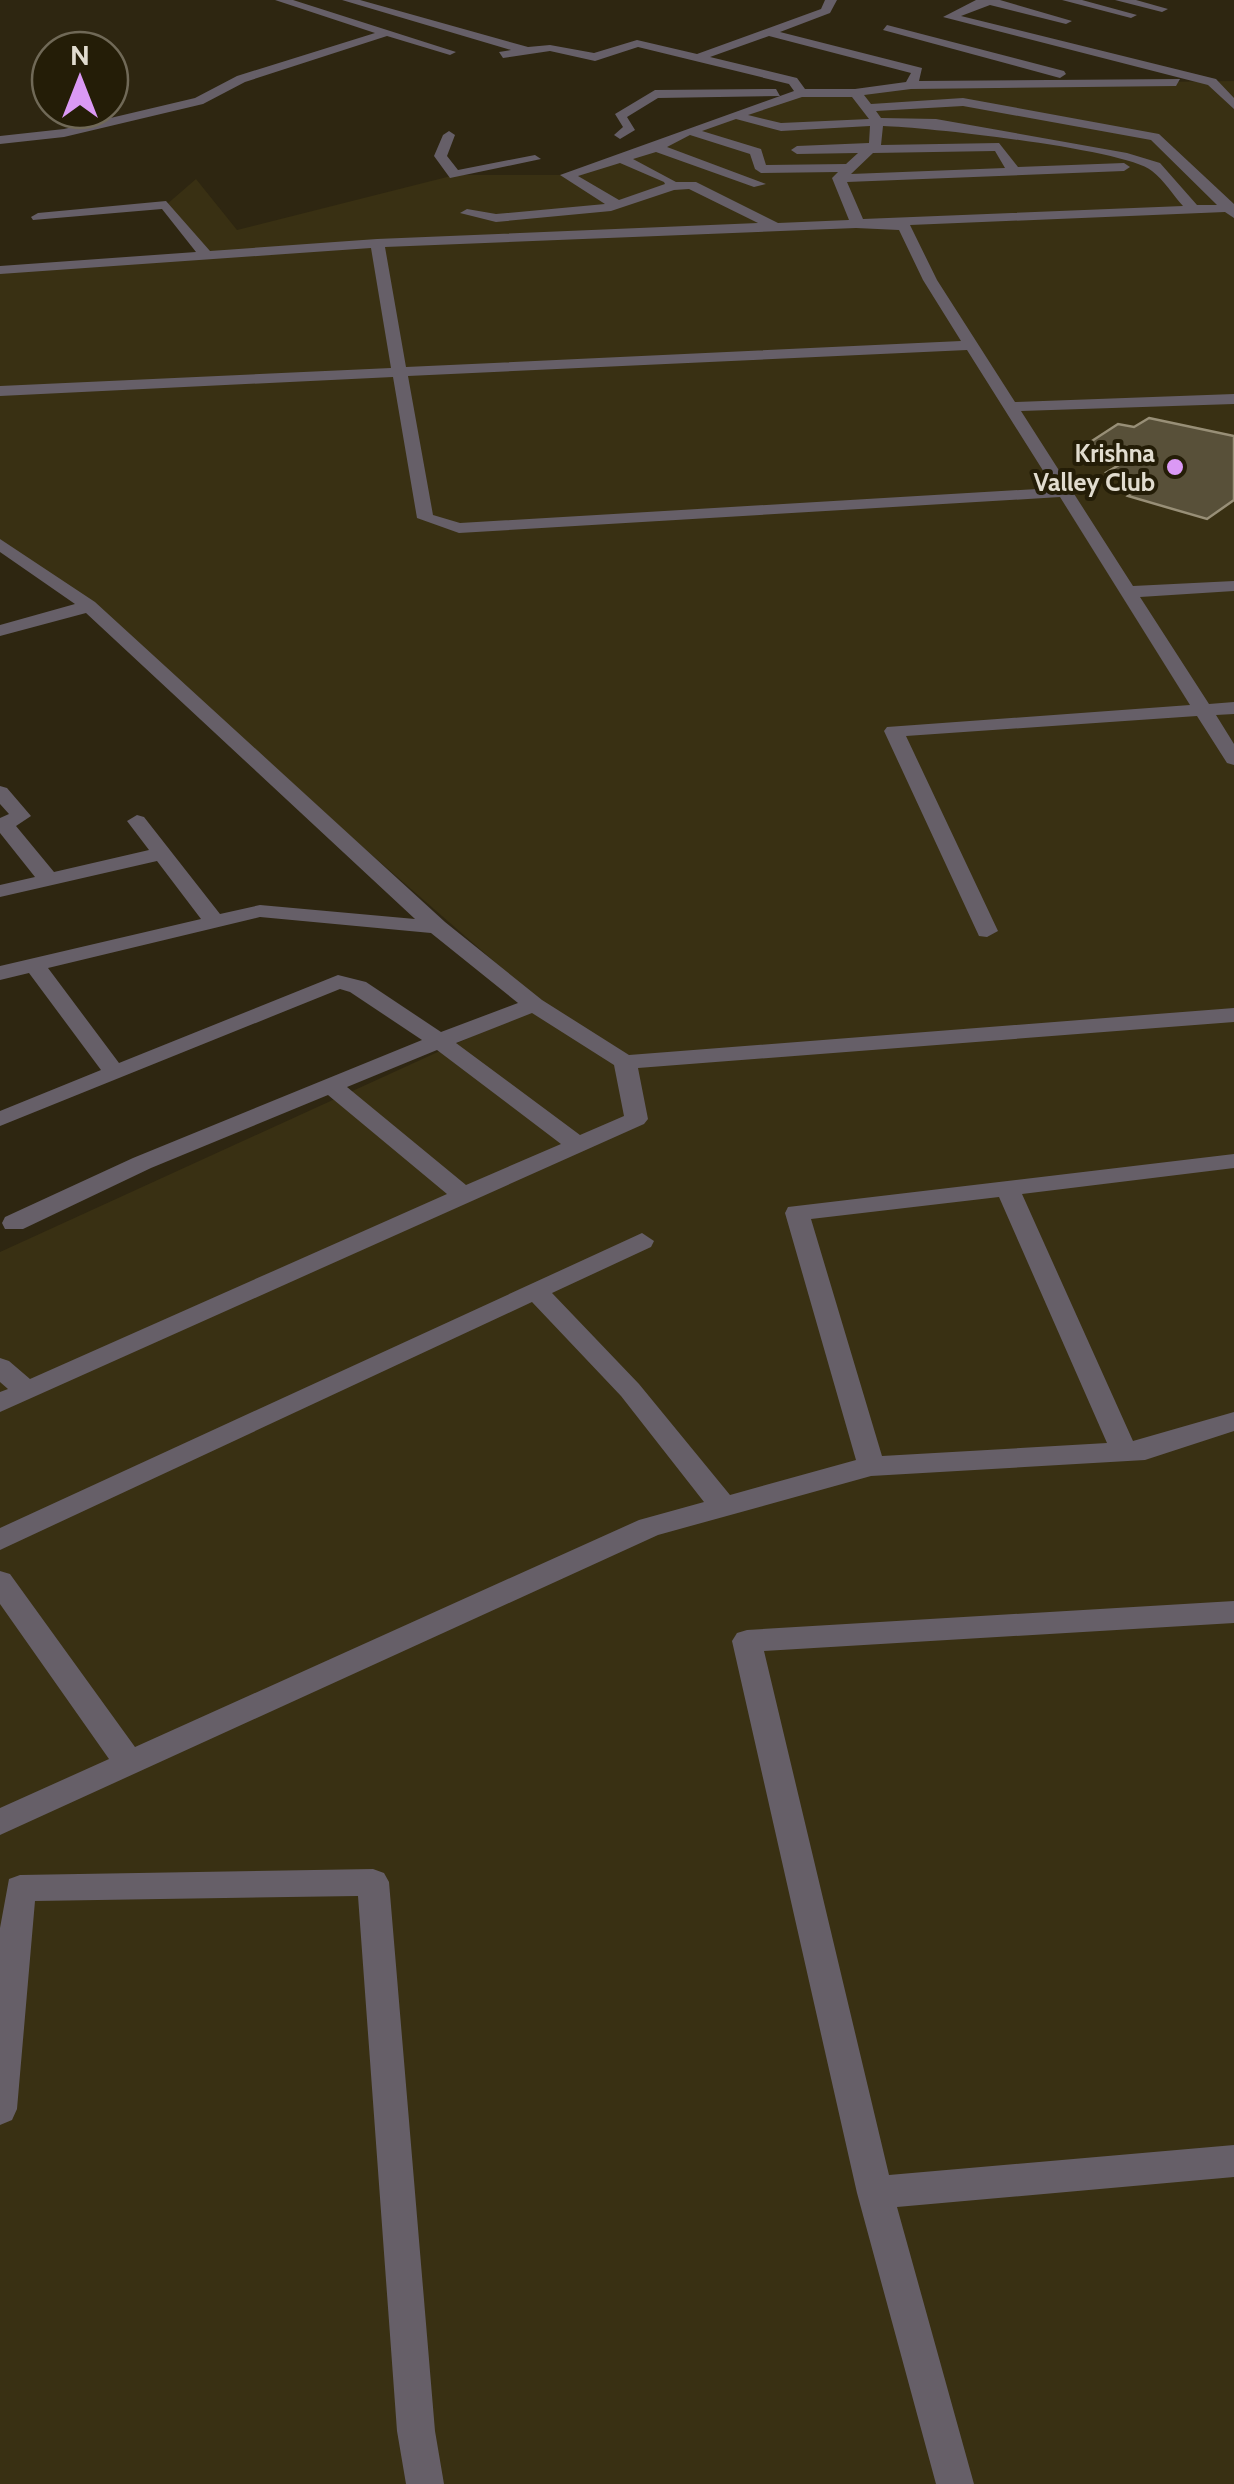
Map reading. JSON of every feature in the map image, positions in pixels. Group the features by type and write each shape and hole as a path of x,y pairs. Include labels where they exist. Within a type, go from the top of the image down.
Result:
{"street":[{"path":"282,0 450,52"},
{"path":"348,0 530,52"},
{"path":"697,58 826,11 831,0"},
{"path":"1071,0 1131,15"},
{"path":"1121,0 1162,9"},
{"path":"1066,20 989,1 949,17 1212,82 1234,104"},
{"path":"887,28 1094,83"},
{"path":"765,31 918,71 912,85"},
{"path":"0,140 78,130 199,101 240,79 382,34"},
{"path":"503,54 550,48 595,57 637,43 793,82 801,93"},
{"path":"620,136 631,127 619,117 654,94 855,93 912,85 1234,81"},
{"path":"611,207 613,200 567,175 656,148 689,131 801,93"},
{"path":"855,93 872,115 872,148"},
{"path":"734,115 781,127 968,103 1155,137 1232,210"},
{"path":"845,173 872,148 936,123 968,103"},
{"path":"872,115 1122,156 1155,166 1194,210"},
{"path":"656,148 759,187 756,152 689,131"},
{"path":"449,135 440,156 455,176 535,159"},
{"path":"796,150 999,147 1014,171"},
{"path":"619,158 669,180 672,186"},
{"path":"760,169 845,173 1155,166"},
{"path":"1082,169 1091,184"},
{"path":"845,173 858,224"},
{"path":"467,213 496,218 611,207 672,186 691,185 778,228"},
{"path":"1100,198 1110,213"},
{"path":"38,217 166,206 206,256"},
{"path":"0,270 377,244 1232,210"},
{"path":"858,224 904,226 930,280 1234,759"},
{"path":"377,244 425,518 458,528 1068,492"},
{"path":"0,391 972,345"},
{"path":"1012,407 1234,399"},
{"path":"0,544 89,606 437,926 534,1005 626,1062 1234,1015"},
{"path":"1130,592 1234,586"},
{"path":"0,631 89,606"},
{"path":"987,931 894,731 1234,708"},
{"path":"0,792 20,816 2,826 48,880"},
{"path":"137,821 215,922"},
{"path":"0,891 160,854"},
{"path":"0,973 260,911 437,926"},
{"path":"35,965 114,1072"},
{"path":"1,1117 338,982 358,987 439,1042 578,1146"},
{"path":"14,1222 142,1163 534,1005"},
{"path":"0,1403 636,1119 626,1062"},
{"path":"334,1088 464,1196"},
{"path":"871,1466 796,1213 1234,1160"},
{"path":"1007,1188 1124,1451"},
{"path":"0,1540 642,1241"},
{"path":"535,1290 630,1390 723,1506"},
{"path":"0,1367 28,1391"},
{"path":"0,1822 648,1527 871,1466 1144,1450 1234,1421"},
{"path":"0,1582 129,1763"},
{"path":"955,2484 875,2193 747,1641 1234,1612"},
{"path":"0,2110 20,1888 373,1882 416,2431 426,2484"},
{"path":"875,2193 1234,2161"}],"shaded area":[{"path":"1234,81 1234,2484 0,2484 0,1252 543,1004 147,659 0,539 0,270 205,255 166,205 196,179 237,230 455,175 567,175 801,93 855,93 911,85"}],"building":[{"name":"Krishna Valley Club","path":"1149,418 1234,436 1234,500 1207,519 1128,496 1145,482 1107,472 1124,462 1081,448 1118,424 1134,427"}],"place":[{"name":"Krishna Valley Club","path":"1175,467"}]}
